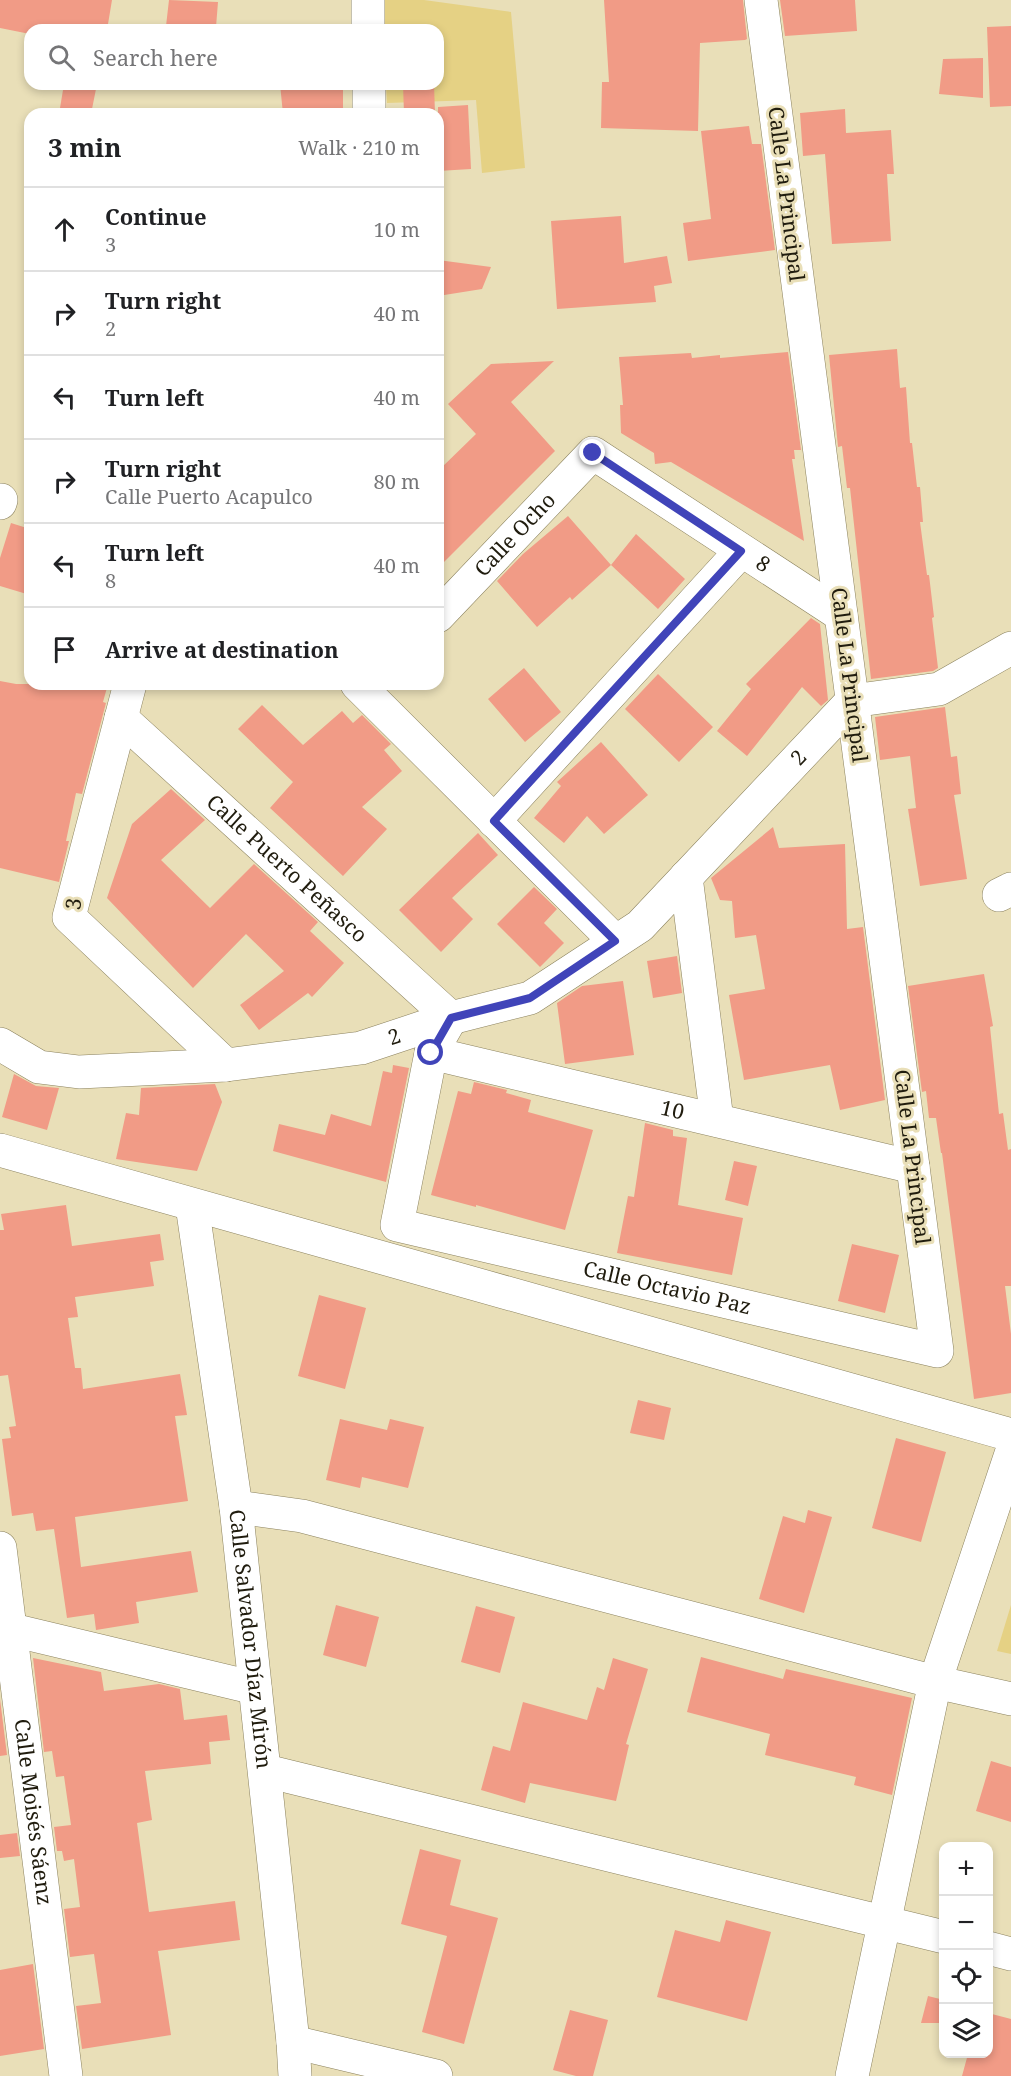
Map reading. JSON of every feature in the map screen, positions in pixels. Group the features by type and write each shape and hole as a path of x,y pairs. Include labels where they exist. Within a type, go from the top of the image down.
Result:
{"street":[{"path":"368,0 369,24"},
{"name":"Calle La Principal","path":"761,0 937,1351"},
{"path":"369,90 369,108"},
{"name":"8","path":"593,453 841,615"},
{"name":"Calle Ocho","path":"444,610 593,453"},
{"path":"494,821 741,551"},
{"path":"852,701 939,689 1011,648"},
{"name":"3","path":"128,690 69,917 226,1065"},
{"path":"368,690 494,821 615,941"},
{"name":"2","path":"0,1044 39,1067 80,1072 226,1065 360,1048 451,1018 530,998 640,926 852,701"},
{"name":"Calle Puerto Peñasco","path":"121,718 451,1018"},
{"path":"686,877 717,1120"},
{"path":"431,1053 451,1018"},
{"name":"10","path":"431,1053 913,1167"},
{"name":"Calle Octavio Paz","path":"431,1053 397,1225 937,1351"},
{"path":"0,1150 1011,1435"},
{"name":"Calle Salvador Díaz Mirón","path":"192,1205 236,1507 266,1771 295,2076"},
{"path":"852,2076 935,1682 1011,1454"},
{"path":"236,1507 302,1516 935,1682 1011,1699"},
{"name":"Calle Moisés Sáenz","path":"0,1548 5,1628 66,2076"},
{"path":"5,1628 255,1688"},
{"path":"266,1771 939,1936"},
{"path":"993,1949 1011,1954"},
{"path":"293,2042 436,2076"}],"shaded area":[{"path":"380,0 424,0 511,12 525,168 482,173 476,100 387,103 386,90 444,90 444,24 382,24"},
{"path":"1011,1605 1011,1654 997,1651"}],"building":[{"path":"0,0 112,0 108,24 24,24 24,33 0,28"},
{"path":"169,0 218,2 216,24 166,24"},
{"path":"604,0 743,0 747,39 700,43 698,131 601,128 602,82 609,82"},
{"path":"780,0 855,0 857,31 785,36"},
{"path":"1011,26 1011,106 990,107 987,27"},
{"path":"983,58 983,98 939,94 943,59"},
{"path":"63,90 96,90 92,108 60,108"},
{"path":"281,90 343,90 343,108 282,108"},
{"path":"403,90 434,90 435,108 404,108"},
{"path":"468,105 471,169 444,171 444,108 438,107"},
{"path":"845,109 846,133 891,130 894,174 887,174 891,241 832,244 825,154 803,156 800,113"},
{"path":"749,126 752,144 761,144 775,250 688,261 683,223 711,219 701,131"},
{"path":"621,216 624,263 667,256 672,283 654,286 656,302 557,309 551,221"},
{"path":"444,261 491,267 482,289 444,295"},
{"path":"897,349 900,388 906,387 910,443 912,443 917,487 920,487 923,522 920,522 927,575 929,575 938,668 933,671 871,679 850,488 847,488 842,446 838,447 829,355"},
{"path":"788,352 801,450 794,450 795,459 792,459 804,541 671,462 655,464 654,453 621,433 620,405 623,405 619,357 691,353 692,358 720,355 720,358"},
{"path":"554,361 511,402 555,451 444,562 444,465 476,434 448,404 491,364"},
{"path":"568,516 611,565 572,600 570,597 537,627 497,581 523,554"},
{"path":"11,523 24,527 24,593 0,586 0,558"},
{"path":"636,534 685,579 658,609 611,565"},
{"path":"811,618 820,624 828,700 821,706 802,687 747,756 717,731 751,689 746,684"},
{"path":"524,668 561,712 525,742 488,699"},
{"path":"658,674 713,727 679,762 625,709"},
{"path":"0,681 24,684 24,690 106,690 103,702 106,703 82,794 76,793 66,841 69,841 59,882 0,868"},
{"path":"262,705 303,745 342,711 353,723 362,715 391,744 384,750 402,771 362,807 387,829 343,876 270,808 293,782 238,729"},
{"path":"945,707 951,757 957,756 961,794 954,795 967,879 920,886 908,809 916,808 910,756 880,760 875,717"},
{"path":"601,742 648,795 604,834 587,816 564,843 534,818 561,786 557,782"},
{"path":"171,789 205,820 161,860 210,908 254,864 318,922 310,931 344,963 312,997 308,993 259,1030 240,1005 284,971 246,934 193,988 107,898 132,824"},
{"path":"773,827 779,848 845,844 847,929 863,927 885,1100 840,1110 830,1065 744,1080 729,995 765,989 756,935 735,938 732,901 720,900 711,878"},
{"path":"478,833 498,855 452,898 473,919 441,952 399,910"},
{"path":"534,887 557,909 544,923 564,943 540,967 497,924"},
{"path":"677,956 682,993 653,998 647,961"},
{"path":"984,974 993,1026 990,1027 999,1114 1003,1113 1008,1150 1011,1149 1011,1286 1005,1286 1011,1334 1011,1393 974,1399 942,1153 936,1118 929,1118 926,1091 922,1092 908,986"},
{"path":"623,981 634,1055 565,1064 557,1003 582,986"},
{"path":"393,1065 409,1068 386,1182 273,1151 279,1124 325,1135 331,1114 371,1126 383,1071 392,1073"},
{"path":"14,1074 36,1086 59,1088 47,1130 2,1117"},
{"path":"474,1082 507,1090 506,1093 531,1100 528,1112 593,1130 565,1230 431,1195 458,1091 471,1094"},
{"path":"215,1084 222,1102 197,1171 116,1159 126,1113 139,1115 141,1088"},
{"path":"645,1123 673,1130 673,1136 687,1138 678,1205 743,1218 732,1275 617,1253 628,1196 634,1197"},
{"path":"734,1161 757,1166 748,1206 725,1200"},
{"path":"66,1205 72,1246 160,1234 164,1260 150,1262 154,1286 75,1297 78,1317 68,1318 75,1368 81,1368 83,1389 180,1374 187,1415 175,1416 188,1501 75,1517 81,1567 191,1551 198,1592 136,1602 139,1623 96,1630 94,1614 67,1618 54,1529 36,1531 33,1513 12,1516 2,1439 11,1438 9,1427 16,1426 8,1375 0,1376 0,1230 4,1230 1,1214"},
{"path":"852,1244 899,1255 885,1313 838,1301"},
{"path":"319,1295 366,1308 345,1389 298,1376"},
{"path":"638,1400 671,1408 664,1440 630,1433"},
{"path":"340,1419 387,1430 390,1419 424,1427 408,1488 362,1477 360,1488 326,1480"},
{"path":"896,1438 946,1452 921,1542 872,1528"},
{"path":"808,1510 832,1517 804,1613 759,1599 783,1516 805,1523"},
{"path":"336,1605 379,1617 366,1667 323,1655"},
{"path":"476,1606 515,1617 500,1673 461,1662"},
{"path":"701,1657 783,1679 786,1669 912,1698 892,1795 854,1785 856,1777 765,1755 770,1734 687,1712"},
{"path":"33,1658 101,1672 104,1691 159,1684 180,1689 184,1720 227,1715 230,1740 209,1742 211,1764 145,1771 152,1820 137,1823 149,1912 235,1901 240,1940 158,1951 171,2035 82,2049 76,2006 101,2003 94,1954 70,1957 64,1909 80,1907 74,1859 64,1861 62,1851 57,1851 54,1827 71,1825 64,1776 56,1777 52,1751 44,1752"},
{"path":"613,1658 648,1669 626,1744 629,1745 616,1801 530,1783 525,1803 481,1790 493,1746 510,1751 523,1702 587,1720 597,1687 604,1690"},
{"path":"0,1699 7,1755 0,1756"},
{"path":"991,1761 1011,1767 1011,1822 976,1811"},
{"path":"17,1833 20,1856 0,1858 0,1835"},
{"path":"420,1849 461,1860 450,1905 498,1918 464,2044 422,2032 447,1936 401,1924"},
{"path":"726,1920 771,1932 747,2021 657,1997 675,1930 720,1942"},
{"path":"33,1964 44,2049 0,2056 0,1970"},
{"path":"928,1996 939,1999 939,2023 921,2023"},
{"path":"570,2010 608,2020 593,2076 576,2076 553,2070"},
{"path":"993,2014 1011,2019 1011,2076 962,2076 967,2058 993,2058"}],"route":[{"path":"431,1053 451,1018 530,998 615,941 494,821 741,551 593,453"}]}
